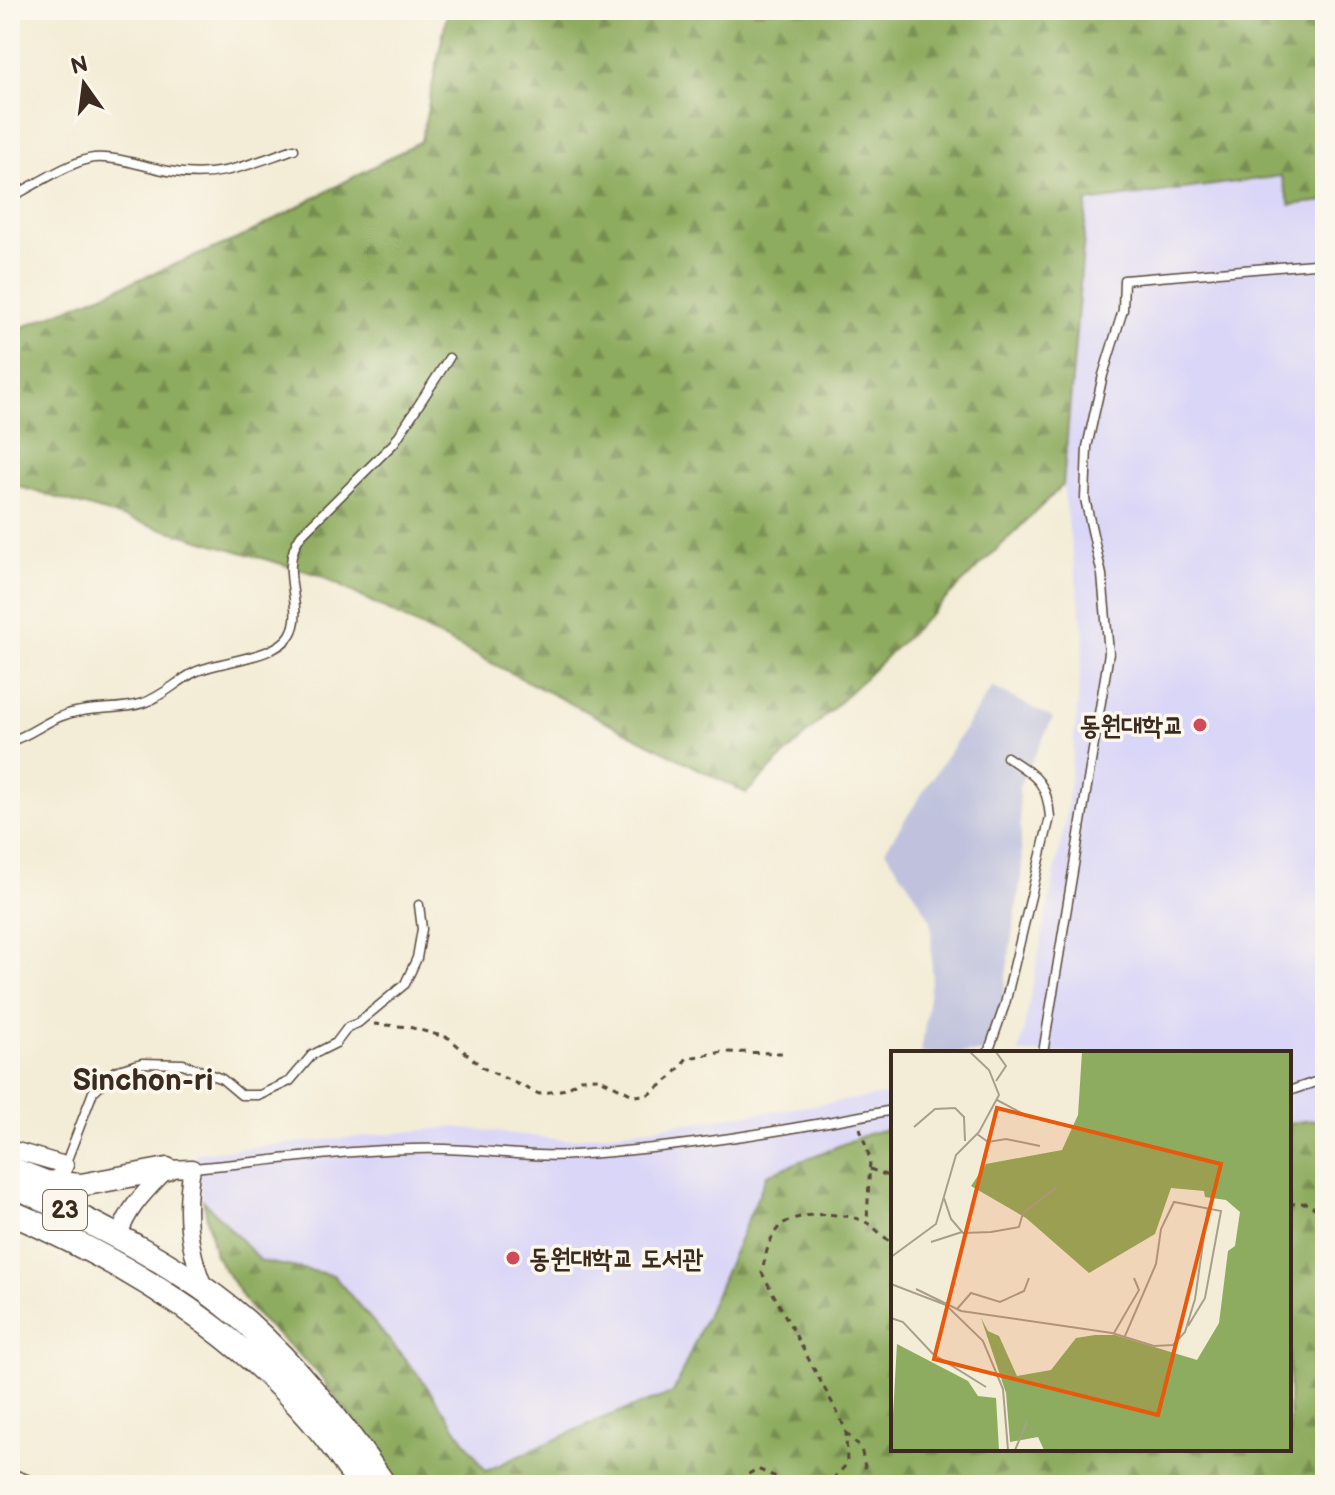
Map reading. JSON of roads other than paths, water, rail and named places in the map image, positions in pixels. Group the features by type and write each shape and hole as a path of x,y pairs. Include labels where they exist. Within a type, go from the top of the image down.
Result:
{"main road":[{"name":"23","path":"10,1183 119,1236"},
{"name":"23","path":"10,1212 81,1243 107,1259"},
{"path":"119,1236 245,1321 330,1410 384,1485"},
{"path":"107,1259 179,1303 254,1359 327,1436 360,1485"}],"street":[{"path":"10,1149 81,1185 167,1169 192,1168 186,1198 188,1233 205,1292"},
{"path":"10,1168 46,1182 61,1174"},
{"path":"107,1259 134,1203 167,1169"},
{"path":"10,1477 31,1485"}],"lane":[{"path":"10,198 91,158 109,158 169,171 212,175 294,149"},
{"path":"1043,1051 1109,653 1102,575 1085,499 1087,447 1103,375 1123,310 1124,280 1324,263 1325,280"},
{"path":"10,741 20,739 64,715 141,704 195,672 267,651 282,643 290,635 294,622 290,559 293,547 301,535 394,443 449,358"},
{"path":"989,1051 1005,1004 1050,817 1048,797 1039,778 1007,757"},
{"path":"61,1174 93,1092 115,1071 142,1063 183,1064 222,1079 241,1095 260,1095 290,1081 312,1055 336,1043 348,1027 358,1023 405,984 417,958 422,929 419,905"},
{"path":"1291,1090 1306,1086 1325,1074"},
{"path":"192,1168 358,1151 448,1149 515,1155 572,1155 744,1136 891,1110"}],"place":[{"name":"동원대학교","path":"1200,725"},
{"name":"동원대학교 도서관","path":"513,1258"}],"district":[{"name":"Sinchon-ri","path":"143,1080"}]}
